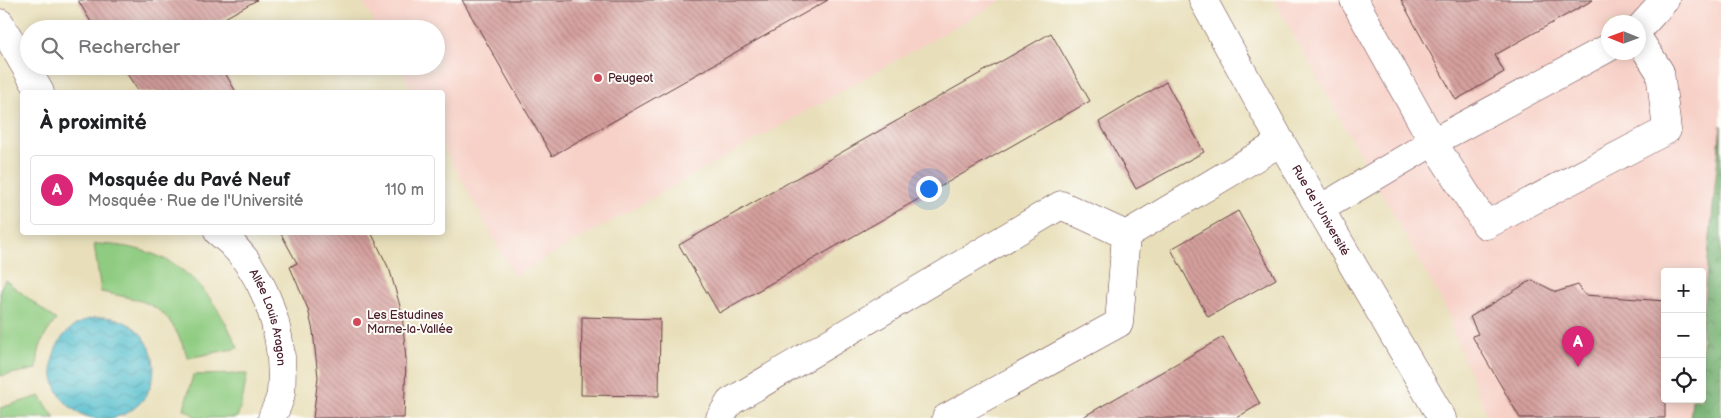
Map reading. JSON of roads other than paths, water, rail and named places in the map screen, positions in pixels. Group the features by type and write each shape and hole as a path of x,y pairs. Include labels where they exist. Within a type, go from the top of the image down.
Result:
{"street":[{"name":"Rue de l'Université","path":"1203,0 1280,142 1442,418"},
{"path":"1354,0 1433,142 1486,225 1667,130 1660,72 1646,50"},
{"path":"1646,21 1665,0"},
{"path":"0,23 20,58"},
{"path":"1320,209 1433,142 1601,52"},
{"path":"30,75 39,90"},
{"path":"1126,236 1280,142"},
{"path":"720,418 730,402 1061,205 1126,236"},
{"name":"Allée Louis Aragon","path":"222,235 234,245 262,285 281,344 280,394 272,418"},
{"path":"946,418 1119,323 1126,236"}],"water":[{"path":"103,317 122,321 139,332 150,349 154,368 150,387 139,404 122,415 103,419 84,415 67,404 56,387 52,368 56,349 67,332 84,321"}],"place":[{"name":"Peugeot","path":"598,78"},
{"name":"Les Estudines Marne-la-Vallée","path":"357,322"},
{"name":"Mosquée du Pavé Neuf","path":"1578,367"}]}
